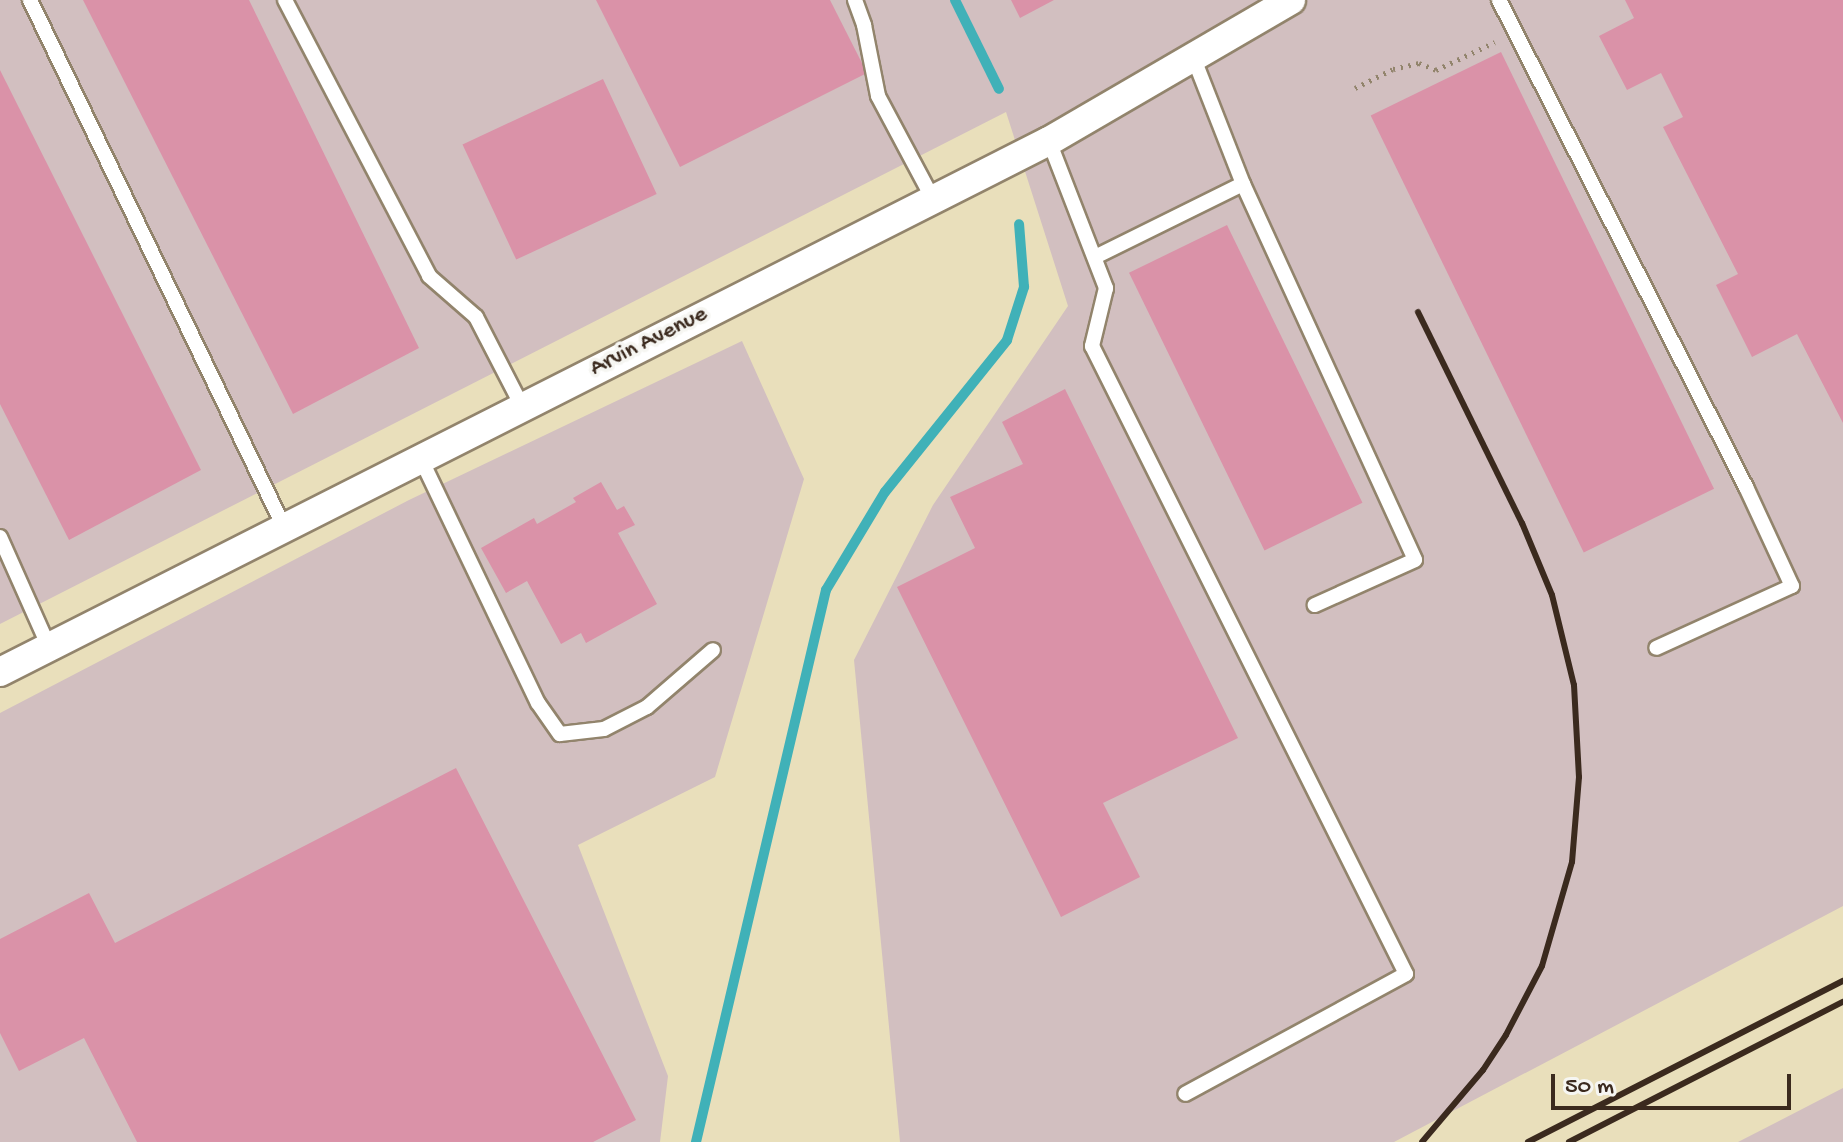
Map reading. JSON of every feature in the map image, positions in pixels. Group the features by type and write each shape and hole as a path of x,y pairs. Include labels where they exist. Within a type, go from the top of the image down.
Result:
{"street":[{"name":"Arvin Avenue","path":"0,672 1049,141 1291,0"}],"lane":[{"path":"30,0 284,527"},
{"path":"285,0 429,276 476,317 522,406"},
{"path":"855,0 864,25 878,96 933,199"},
{"path":"1499,0 1739,473 1792,586 1656,648"},
{"path":"1194,59 1243,184 1415,560 1315,605"},
{"path":"1049,141 1106,288 1092,346 1406,974 1185,1094"},
{"path":"1095,257 1243,184"},
{"path":"420,457 538,703 560,734 604,729 647,707 713,650"},
{"path":"0,537 49,647"}],"path":[{"path":"1355,88 1419,63 1436,70 1499,39"}],"shaded area":[{"path":"0,0 1843,0 1843,906 1394,1142 900,1142 854,660 933,505 1068,306 1006,112 0,624"},
{"path":"742,341 804,479 715,777 578,845 668,1076 660,1142 0,1142 0,713 409,500"},
{"path":"1843,1088 1843,1142 1738,1142"}],"building":[{"path":"83,0 249,0 419,348 293,414"},
{"path":"596,0 830,0 867,73 680,167"},
{"path":"1011,0 1054,0 1020,18"},
{"path":"1625,0 1843,0 1843,423 1797,334 1752,357 1716,285 1738,274 1663,127 1683,117 1661,73 1627,90 1599,36 1634,18"},
{"path":"1501,52 1714,489 1584,552 1371,116"},
{"path":"0,70 201,470 69,540 0,404"},
{"path":"603,79 657,194 516,260 463,145"},
{"path":"1227,225 1362,503 1264,551 1129,273"},
{"path":"1065,389 1238,738 1103,803 1140,877 1061,917 897,587 975,548 950,497 1023,464 1002,422"},
{"path":"601,482 617,510 624,506 635,525 618,533 657,604 586,643 581,633 561,644 527,581 506,593 481,548 534,518 537,524 576,502 573,498"},
{"path":"456,768 636,1120 593,1142 137,1142 84,1038 19,1071 0,1033 0,939 89,893 115,943"}],"waterway":[{"path":"955,0 999,89"},
{"path":"696,1142 826,590 885,492 1007,340 1024,287 1019,224"}],"railway":[{"path":"1418,312 1522,523 1552,595 1574,685 1579,777 1572,862 1542,966 1506,1035 1483,1070 1422,1142"},
{"path":"1528,1142 1843,981"},
{"path":"1569,1142 1843,1002"}]}
